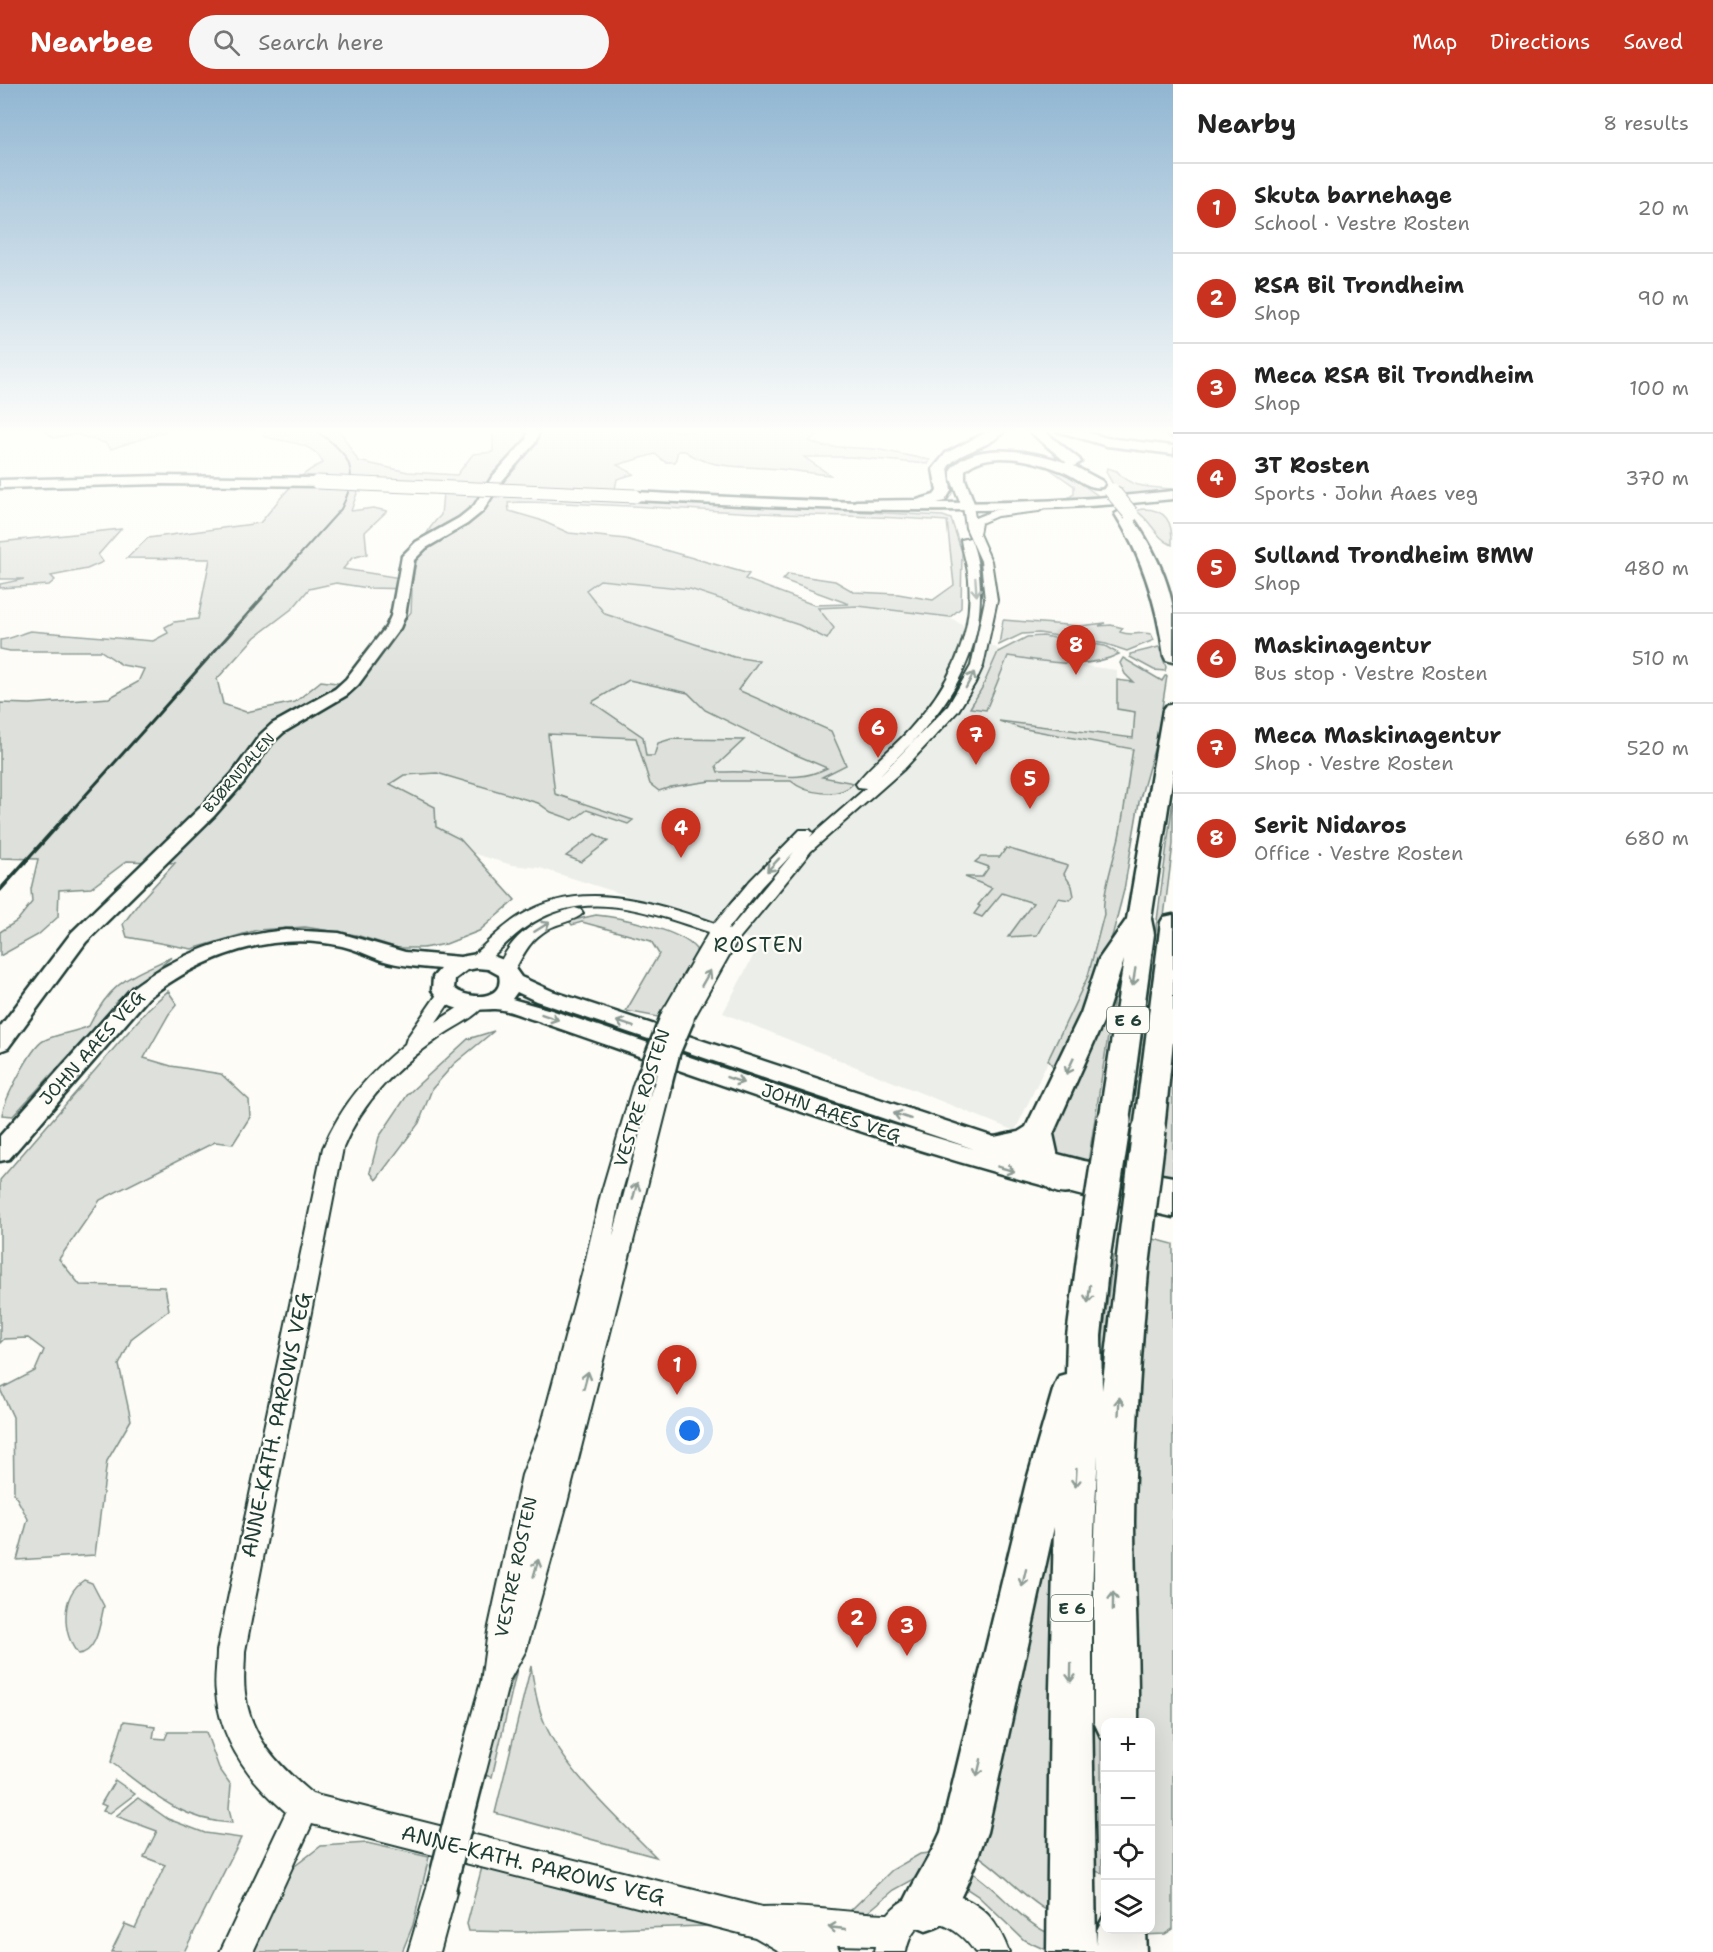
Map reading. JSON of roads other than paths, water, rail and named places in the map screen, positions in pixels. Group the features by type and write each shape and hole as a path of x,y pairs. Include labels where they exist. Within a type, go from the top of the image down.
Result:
{"highway":[{"path":"1129,518 1153,570 1166,612 1173,656"},
{"path":"1130,518 1153,548 1173,598"},
{"name":"E 6","path":"926,1907 947,1874 964,1832 1047,1472 1071,1394 1084,1336 1094,1251 1141,934 1140,919 1173,710"},
{"name":"E 6","path":"1048,1160 1082,1041 1112,959 1140,919"},
{"name":"E 6","path":"1116,1718 1113,1612 1119,1398 1173,922"},
{"path":"996,1147 1025,1141 1048,1160"},
{"name":"E 6","path":"1072,1952 1073,1557 1077,1458 1084,1391 1084,1336"},
{"path":"1121,1934 1122,1952"}],"main road":[{"name":"BJØRNDALEN","path":"0,1043 79,938 222,795 238,778 266,740 279,728 341,692 352,682 393,628 398,616 407,559 421,545 466,518"},
{"name":"JOHN AAES VEG","path":"0,1152 141,993 168,972 196,957 247,941 301,936 354,942 404,958 468,962"},
{"name":"JOHN AAES VEG","path":"404,958 444,989"},
{"path":"468,962 494,963 509,976 507,992 485,1003 457,1002 444,989 447,972 468,962"},
{"name":"JOHN AAES VEG","path":"509,976 544,996 996,1147"},
{"name":"JOHN AAES VEG","path":"485,1003 543,1015 950,1152 1048,1160 1173,1187"},
{"name":"JOHN AAES VEG","path":"1048,1160 1173,1207"}],"street":[{"name":"VESTRE ROSTEN","path":"424,1952 495,1682 512,1650 553,1507 653,1084 671,1052 678,1016 739,903 774,863 826,814 865,782 950,689 970,641 976,599 973,561 965,518"},
{"name":"VESTRE ROSTEN","path":"720,936 806,848 899,766 959,700 977,666 990,611 986,561 968,518"},
{"path":"975,532 978,520 981,518"},
{"path":"468,962 526,919 547,909 568,903 614,901 674,915 720,936"},
{"path":"674,915 706,915 739,903"},
{"path":"509,976 512,954 535,931 560,917 581,911 623,911 720,936"},
{"name":"ANNE-KATH. PAROWS VEG","path":"444,989 411,1046 357,1101 343,1123 333,1148 231,1651 230,1696 240,1735 269,1779 304,1807 762,1923 786,1922 842,1929 893,1941"},
{"name":"ANNE-KATH. PAROWS VEG","path":"411,1046 485,1003"},
{"path":"236,1952 304,1807"},
{"path":"893,1941 903,1920 914,1911 926,1907 943,1907 960,1913 976,1926 996,1949"},
{"name":"ANNE-KATH. PAROWS VEG","path":"762,1923 784,1937 824,1952"}],"railway":[{"path":"260,599 333,518"},
{"path":"66,817 262,598"},
{"path":"0,890 67,815"}],"place":[{"name":"Serit Nidaros","path":"1076,675"},
{"name":"Maskinagentur","path":"878,758"},
{"name":"Meca Maskinagentur","path":"976,765"},
{"name":"Sulland Trondheim BMW","path":"1030,809"},
{"name":"3T Rosten","path":"681,858"},
{"name":"Skuta barnehage","path":"677,1395"},
{"name":"RSA Bil Trondheim","path":"857,1648"},
{"name":"Meca RSA Bil Trondheim","path":"907,1656"}],"district":[{"name":"ROSTEN","path":"759,945"}]}
